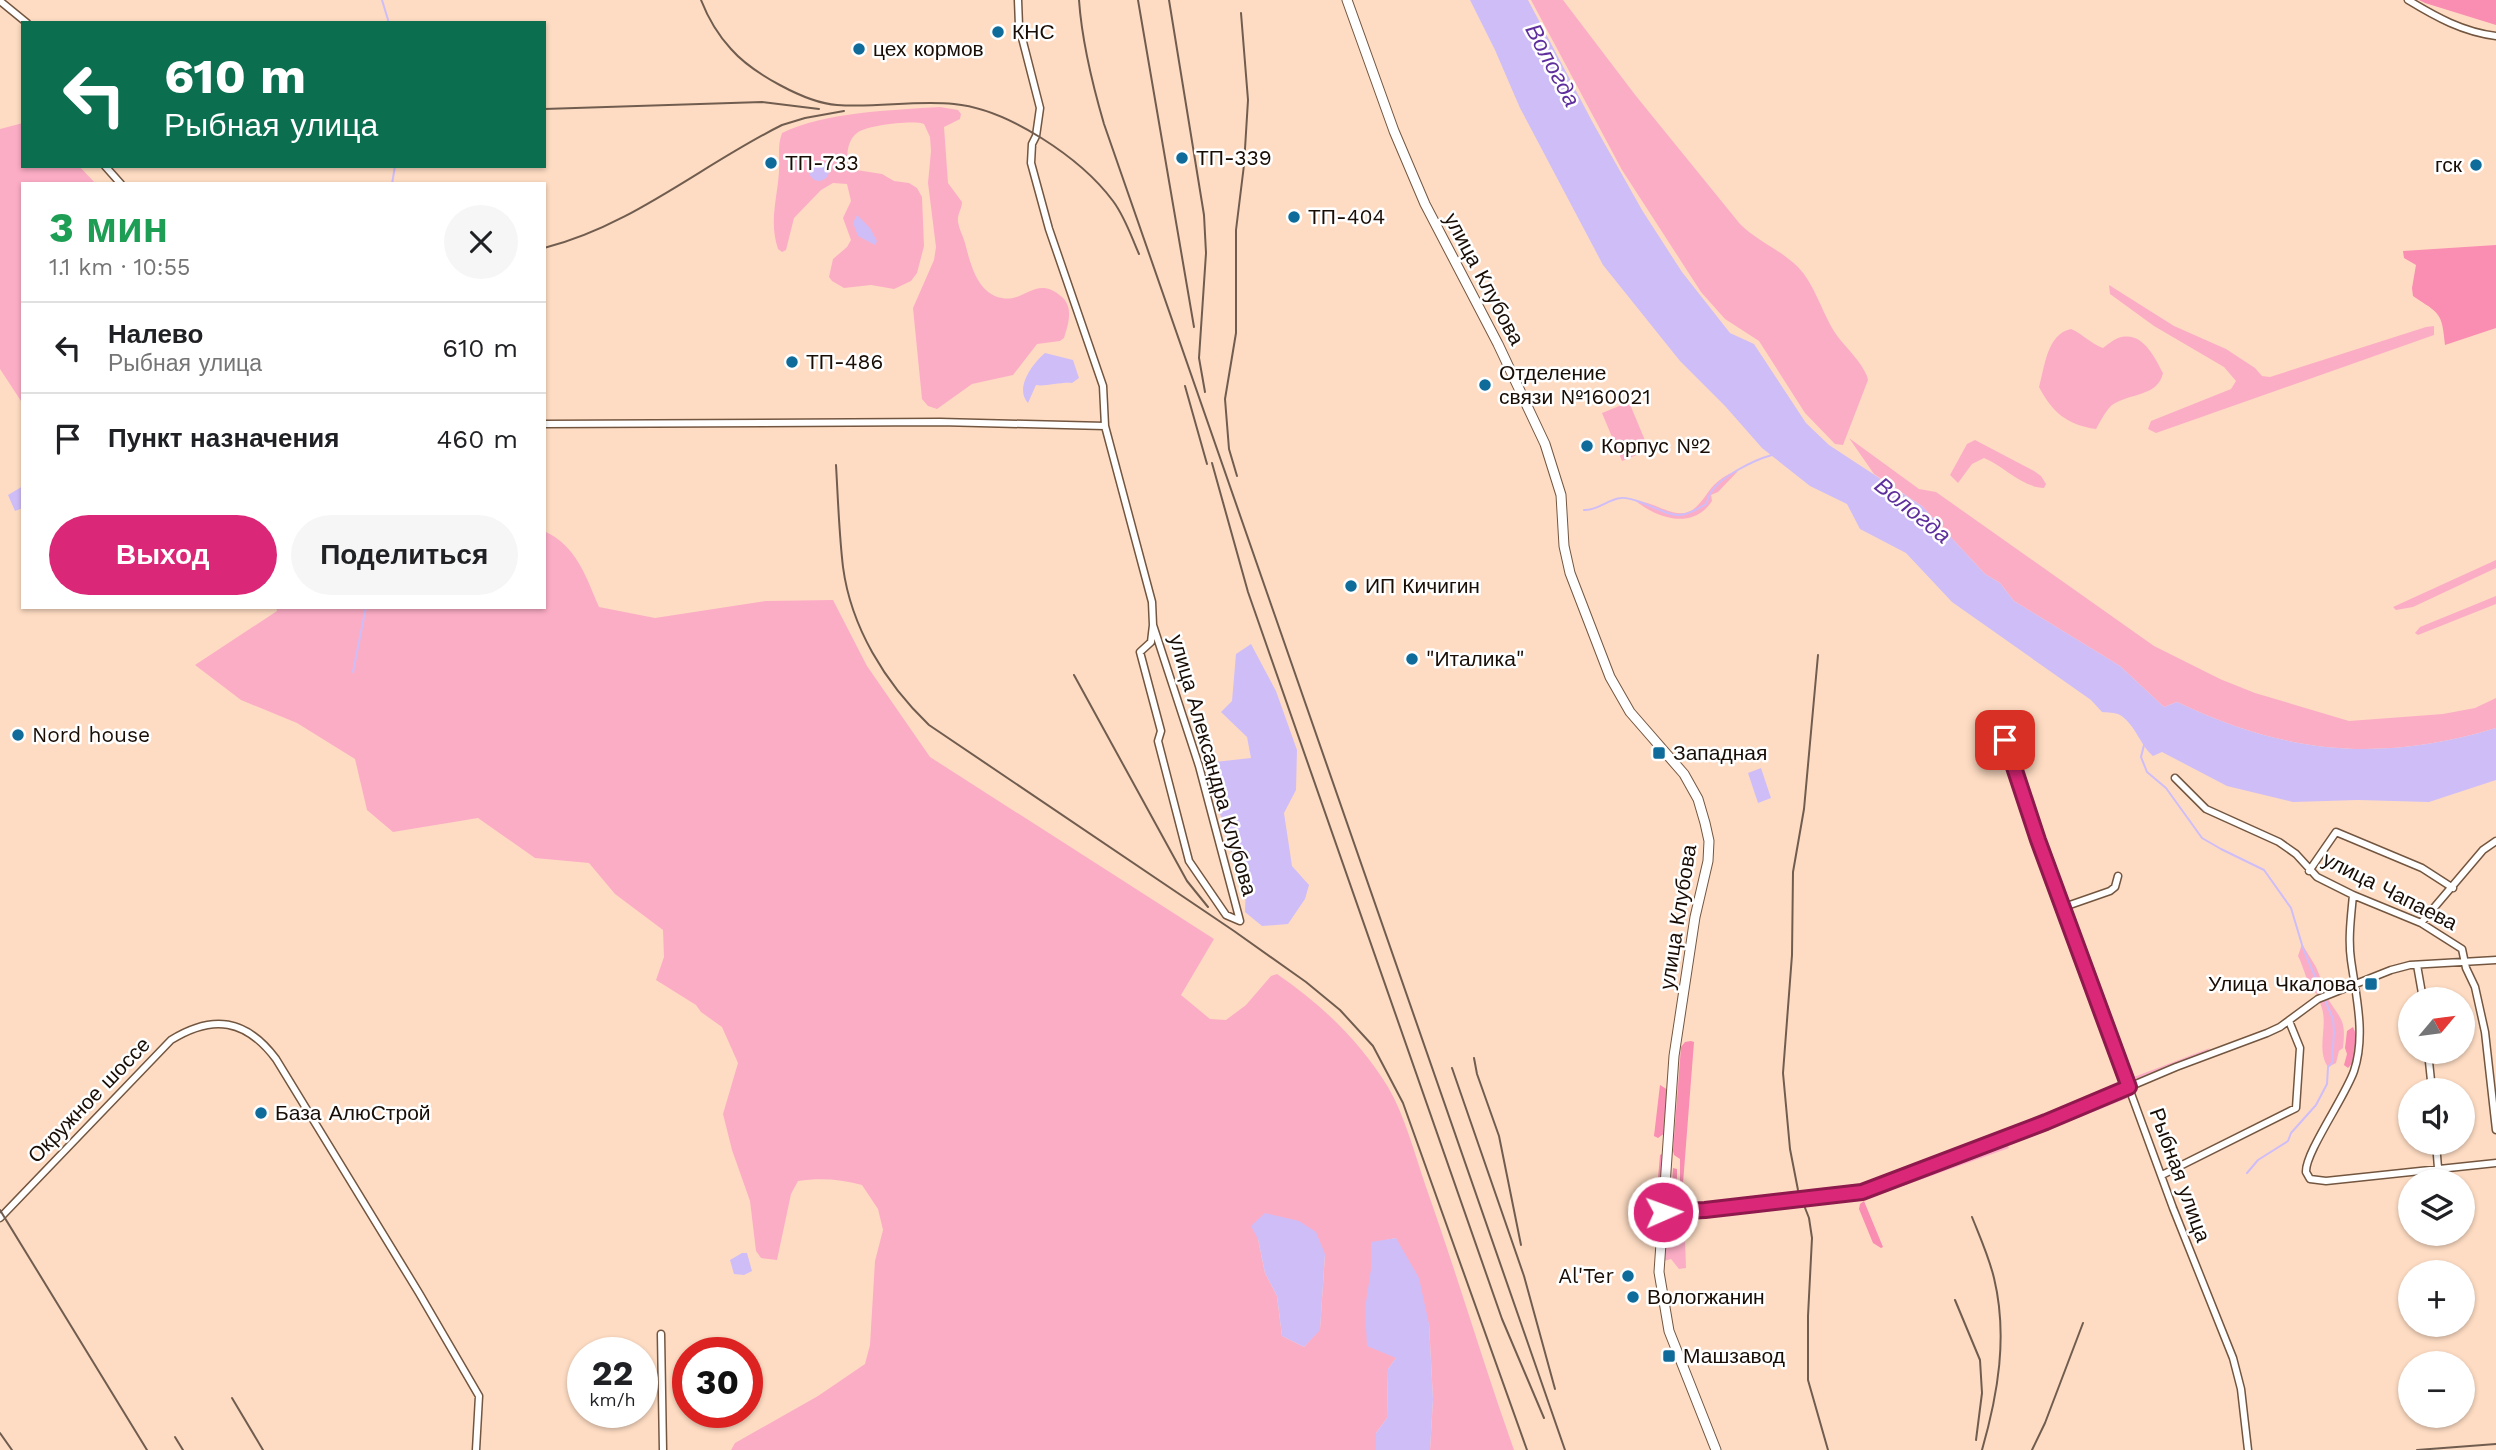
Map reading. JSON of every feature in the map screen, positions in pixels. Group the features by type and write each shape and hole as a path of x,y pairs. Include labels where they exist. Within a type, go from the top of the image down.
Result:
{"main road":[{"name":"улица Клубова","path":"1347,0 1394,131 1425,204 1498,344 1545,444 1560,489 1564,546 1570,573 1610,677 1626,707 1684,774 1698,799 1705,823 1709,851 1695,917 1676,1036 1658,1272 1674,1345 1716,1450"}],"street":[{"name":"улица Александра Клубова","path":"1017,0 1019,26 1040,108 1031,163 1049,229 1102,386 1105,426 1152,601 1151,642 1140,652 1161,731 1158,741 1189,861 1226,915 1240,921 1199,766 1153,625"},
{"path":"2408,0 2441,20 2494,35"},
{"path":"0,1 25,21"},
{"path":"107,168 119,182"},
{"path":"546,424 940,422 1105,426"},
{"name":"Рыбная улица","path":"1996,716 2038,840 2184,1237 2233,1358 2241,1389 2248,1450"},
{"name":"улица Чапаева","path":"2175,778 2198,803 2278,842 2296,854 2309,871 2353,895 2421,923 2459,946 2475,987 2485,1032 2496,1130"},
{"path":"2309,871 2336,832 2422,868 2453,888"},
{"path":"2421,923 2483,850 2496,841"},
{"path":"2064,908 2110,891 2115,887 2118,876"},
{"path":"2353,895 2350,923 2351,958 2358,1007 2358,1054 2344,1095 2306,1164 2306,1172 2311,1179 2326,1181 2496,1163"},
{"path":"1663,1212 1705,1210 1862,1192 2267,1033 2289,1021 2318,999 2391,970 2417,965 2496,960"},
{"path":"2417,965 2421,987"},
{"path":"2162,1175 2296,1108 2300,1048 2289,1021"},
{"name":"Окружное шоссе","path":"0,1218 171,1040 201,1025 215,1023 238,1027 265,1044 404,1268 479,1396 476,1450"},
{"path":"2437,1155 2438,1168"},
{"path":"661,1334 663,1450"}],"shaded area":[{"path":"1531,0 1563,0 1636,96 1740,224 1790,260 1804,274 1832,328 1861,365 1868,380 1843,445 1835,444 1805,413 1759,341 1725,319 1701,292 1622,170"},
{"path":"2419,0 2496,0 2496,25 2425,3"},
{"path":"940,107 958,110 961,114 960,119 944,127 948,183 962,202 958,216 959,225 976,276 986,290 1002,298 1017,297 1045,288 1053,291 1066,301 1069,317 1064,338 1037,344 1013,375 972,384 937,409 928,406 922,399 913,308 934,260 936,247 928,183 930,137 924,124 890,124 862,130 851,140 847,155 850,169 882,174 894,181 909,183 917,188 922,197 924,246 917,273 911,281 894,289 871,285 844,288 829,277 833,259 851,240 843,218 851,201 847,184 833,183 821,190 794,218 786,250 782,252 775,239 774,220 782,133 838,116"},
{"path":"21,124 21,168 81,168 94,182 21,182 21,401 0,369 0,129"},
{"path":"2496,245 2496,328 2445,345 2443,326 2438,315 2413,296 2416,265 2404,258 2403,251"},
{"path":"2109,285 2174,326 2226,349 2255,368 2262,376 2270,377 2426,327 2434,326 2434,335 2156,433 2148,429 2151,421 2231,389 2236,381 2224,367 2154,326 2110,294"},
{"path":"2071,329 2103,348 2118,338 2134,338 2146,346 2163,373 2160,381 2149,391 2112,405 2096,429 2069,421 2062,416 2049,404 2039,387 2052,344 2063,332"},
{"path":"1629,402 1649,450 1622,461 1602,413"},
{"path":"1849,438 1919,489 1936,492 2154,646 2220,679 2255,693 2349,721 2443,714 2475,708 2496,698 2496,728 2413,746 2334,748 2257,733 2177,702 2164,707 2120,666 2014,601 2000,583 1985,574 1922,506 1874,474"},
{"path":"1975,440 2034,471 2046,484 2044,488 2020,480 1984,458 1972,464 1958,483 1950,475 1967,444"},
{"path":"1738,471 1718,492 1711,495 1712,501 1695,516 1675,519 1665,517 1636,501 1684,513 1695,508 1719,480"},
{"path":"546,532 565,545 579,563 599,607 655,618 766,601 833,600 867,666 930,757 1214,939 1181,995 1210,1019 1226,1020 1246,1005 1271,976 1277,974 1324,1011 1365,1054 1400,1110 1514,1450 1430,1450 1433,1399 1429,1324 1396,1238 1371,1243 1371,1269 1396,1358 1388,1369 1387,1418 1376,1433 1376,1450 731,1450 735,1443 818,1396 865,1364 870,1345 875,1261 883,1230 878,1209 862,1185 830,1180 798,1181 791,1194 777,1260 761,1258 756,1251 750,1201 723,1114 738,1063 722,1027 701,1012 696,1005 656,980 664,957 663,930 615,894 589,863 535,858 478,818 393,832 367,810 355,759 297,723 241,700 195,665 276,609 546,609","holes":["1258,1239 1325,1255 1320,1329 1304,1347 1282,1336 1277,1296 1265,1273"]},
{"path":"2496,560 2496,568 2413,607 2396,610 2393,607"},
{"path":"2496,596 2496,604 2418,635 2415,633 2420,627"},
{"path":"2302,944 2326,991 2317,994 2309,983 2298,956"},
{"path":"2328,999 2342,1021 2344,1032 2343,1048 2339,1051 2336,1063 2328,1067 2323,1052 2324,1019 2320,1003"},
{"path":"2353,1027 2356,1049 2348,1068 2344,1065 2347,1031"},
{"path":"1685,1042 1694,1042 1680,1196 1680,1159 1673,1151 1681,1047"},
{"path":"2210,1048 2205,1053 2138,1079 2134,1077"},
{"path":"1660,1085 1668,1090 1665,1133 1658,1138 1654,1136"},
{"path":"2119,1095 2128,1098 2078,1118 2079,1111"},
{"path":"2022,1122 2024,1127 1937,1160 1918,1162"},
{"path":"2005,1140 2009,1148 1903,1186 1902,1183 1922,1172"},
{"path":"1662,1154 1658,1225 1656,1226 1654,1225"},
{"path":"1673,1168 1677,1169 1677,1201 1672,1201 1671,1198"},
{"path":"1864,1183 1866,1188 1859,1190 1802,1197 1801,1191"},
{"path":"1798,1192 1799,1197 1768,1197 1716,1203 1712,1201"},
{"path":"1864,1201 1883,1247 1881,1248 1873,1243 1859,1209"},
{"path":"1678,1220 1686,1222 1690,1229 1685,1240 1686,1268 1679,1269 1671,1259 1664,1261 1665,1241 1671,1224"}],"water":[{"name":"Вологда","path":"1470,0 1528,0 1642,210 1682,272 1730,333 1754,344 1806,423 1829,445 1922,506 1985,574 2000,583 2014,601 2120,666 2164,707 2177,702 2257,733 2334,748 2373,749 2413,746 2496,728 2496,780 2429,802 2293,802 2227,786 2162,752 2153,756 2125,719 2118,714 2102,712 2091,700 1952,602 1906,553 1860,529 1847,504 1810,486 1762,448 1680,361 1603,265 1520,108"},
{"path":"819,161 826,164 829,171 826,178 819,181 812,178 809,171 812,164"},
{"path":"857,215 870,228 877,241 875,245 858,236 853,223"},
{"path":"1045,353 1073,360 1079,378 1072,383 1036,385 1028,403 1024,397 1024,383 1035,363"},
{"path":"21,487 21,509 15,511 8,495"},
{"path":"1251,644 1276,691 1297,750 1296,790 1284,813 1292,866 1309,885 1305,899 1288,924 1262,926 1245,912 1246,883 1230,850 1206,763 1251,758 1247,737 1221,712 1232,701 1236,654"},
{"path":"1761,768 1771,798 1758,803 1748,773"},
{"path":"1265,1213 1299,1221 1316,1232 1325,1254 1320,1330 1304,1347 1282,1336 1277,1296 1265,1273 1258,1239 1251,1226"},
{"path":"1396,1238 1419,1278 1429,1324 1433,1399 1430,1450 1376,1450 1376,1433 1387,1418 1388,1369 1396,1358 1367,1346 1365,1309 1371,1269 1371,1242"},
{"path":"747,1253 752,1271 744,1275 734,1274 730,1260"}],"waterway":[{"path":"382,0 388,21"},
{"path":"392,182 395,168"},
{"path":"1584,510 1623,498 1675,515 1688,513 1706,504 1709,495 1721,481 1747,465 1772,455"},
{"path":"353,672 366,609"},
{"path":"2144,745 2141,757 2147,772 2166,788 2202,838 2264,870 2291,908 2303,948 2333,1019 2332,1063 2328,1067 2327,1084 2316,1105 2291,1133 2288,1141 2258,1160 2247,1173"}],"railway":[{"path":"701,0 726,44 740,58 795,93 837,105 954,104 997,115 1042,138 1082,168 1113,201 1139,254"},
{"path":"1079,0 1088,63 1104,124 1565,1450"},
{"path":"1138,0 1194,327"},
{"path":"1169,0 1204,215 1206,253 1199,358 1205,392"},
{"path":"1237,476 1229,449 1225,399 1236,333 1236,230 1248,100 1241,13"},
{"path":"546,109 762,102 819,109"},
{"path":"546,247 576,238 637,210 782,125 844,111"},
{"path":"1185,386 1207,464"},
{"path":"1212,463 1248,592 1502,1319 1544,1418"},
{"path":"836,465 847,589 872,653 913,709 929,725 1306,982 1340,1010 1373,1046 1403,1103 1527,1450"},
{"path":"1818,655 1804,809 1793,872 1792,955 1783,1073 1790,1149 1812,1238 1808,1380 1828,1450"},
{"path":"1074,675 1187,881 1208,907"},
{"path":"1474,1058 1499,1136 1521,1245"},
{"path":"1452,1068 1524,1276 1555,1389"},
{"path":"0,1210 147,1450"},
{"path":"1972,1217 1992,1270 1998,1300 2001,1343 1997,1386 1982,1450"},
{"path":"1955,1300 1980,1360 1982,1393 1976,1440"},
{"path":"2032,1450 2083,1323"},
{"path":"232,1398 263,1450"},
{"path":"0,1433 12,1450"},
{"path":"175,1437 183,1450"},
{"path":"2417,1450 2496,1444"}],"place":[{"name":"КНС","path":"998,32"},
{"name":"цех кормов","path":"859,49"},
{"name":"ТП-339","path":"1182,158"},
{"name":"ТП-733","path":"771,163"},
{"name":"гск","path":"2476,165"},
{"name":"ТП-404","path":"1294,217"},
{"name":"ТП-486","path":"792,362"},
{"name":"Отделение связи №160021","path":"1485,385"},
{"name":"Корпус №2","path":"1587,446"},
{"name":"ИП Кичигин","path":"1351,586"},
{"name":"\"Италика\"","path":"1412,659"},
{"name":"Nord house","path":"18,735"},
{"name":"Западная","path":"1659,753"},
{"name":"Улица Чкалова","path":"2371,984"},
{"name":"База АлюСтрой","path":"261,1113"},
{"name":"Al'Ter","path":"1628,1276"},
{"name":"Вологжанин","path":"1633,1297"},
{"name":"Машзавод","path":"1669,1356"}],"route":[{"path":"1663,1212 1681,1213 1862,1192 2046,1122 2129,1087 2038,840 2005,740"}]}
